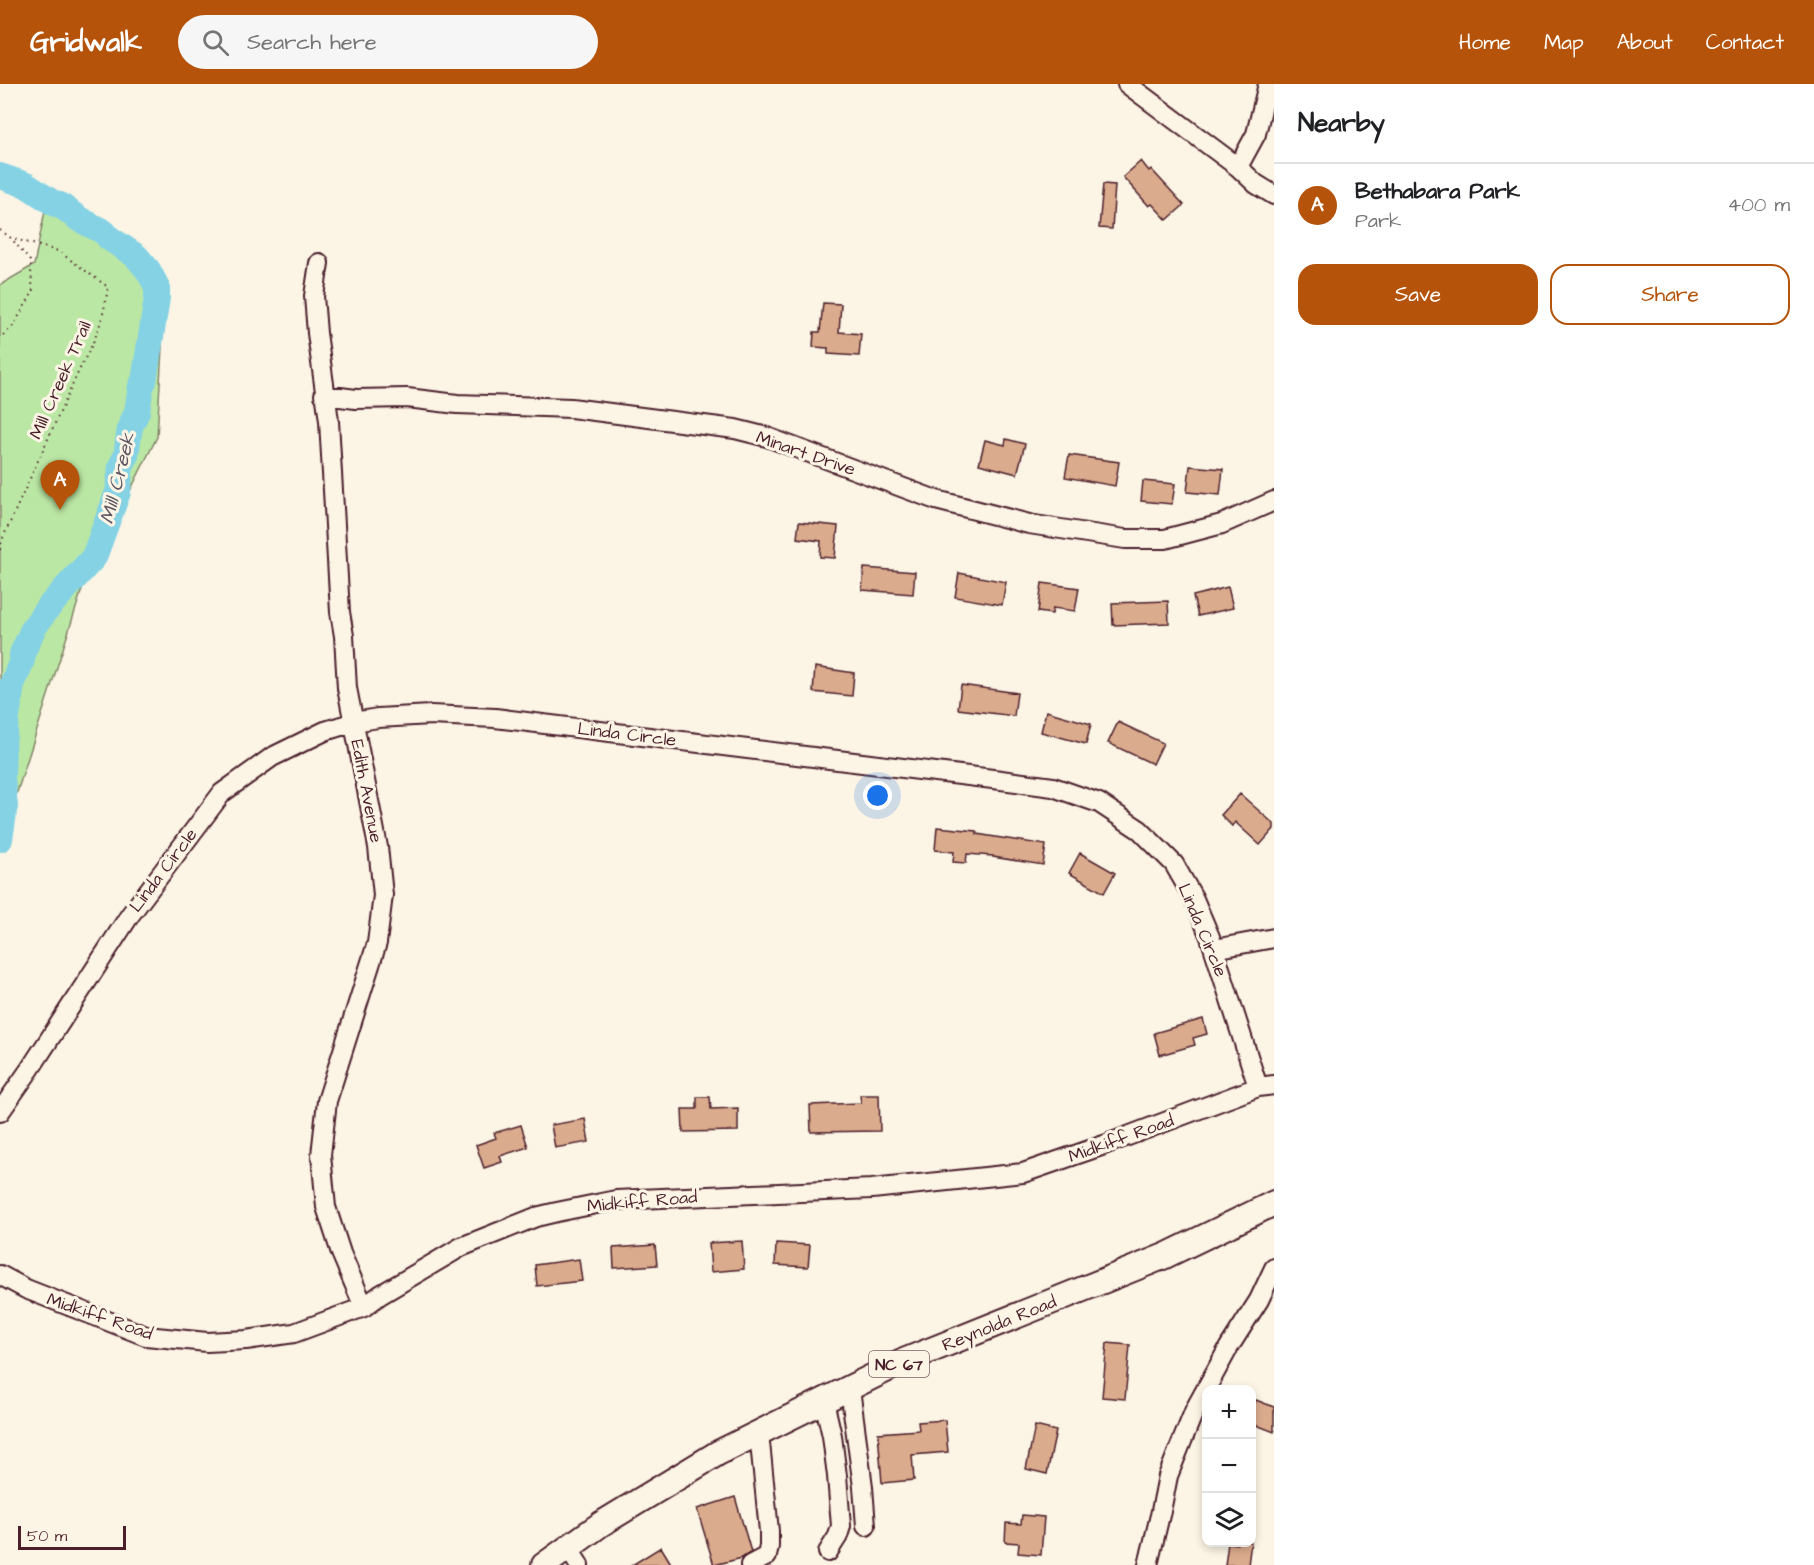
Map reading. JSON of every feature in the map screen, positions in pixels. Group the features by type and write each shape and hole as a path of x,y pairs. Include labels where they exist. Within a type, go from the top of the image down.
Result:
{"main road":[{"name":"Reynolda Road","path":"544,1565 574,1556 601,1524 699,1465 904,1361 1165,1256 1274,1203"}],"street":[{"path":"1127,84 1239,167 1256,184 1274,195"},
{"path":"1239,167 1256,134 1268,84"},
{"name":"Edith Avenue","path":"319,263 314,296 316,333 329,421 340,612 348,688 378,847 383,895 376,943 327,1101 321,1155 326,1207 341,1253 364,1307"},
{"name":"Minart Drive","path":"324,394 357,399 407,398 457,404 571,408 735,429 767,437 936,500 1029,524 1125,539 1165,539 1222,525 1274,501"},
{"name":"Linda Circle","path":"0,1112 130,915 222,793 272,757 325,731 354,722 378,718 430,715 495,718 1053,787 1099,802 1140,830 1174,864 1194,898 1266,1086"},
{"path":"1214,949 1274,938"},
{"name":"Midkiff Road","path":"0,1275 26,1289 146,1336 207,1342 246,1340 294,1333 364,1307 461,1247 536,1217 616,1200 872,1189 1023,1173 1266,1086"},
{"path":"1148,1565 1167,1476 1195,1409 1274,1268"},
{"path":"850,1389 866,1526"},
{"path":"824,1401 832,1436 841,1526 838,1536 828,1551"},
{"path":"750,1565 767,1556 769,1546 759,1433"}],"path":[{"path":"0,230 11,238 30,261 33,292 13,326 0,338"},
{"name":"Mill Creek Trail","path":"0,550 2,540 82,364 96,339 104,316 108,287 58,251 11,238"}],"green space":[{"path":"49,191 122,239 165,294 157,437 84,583 4,833 0,838 0,285 34,265"}],"building":[{"path":"1141,161 1184,205 1167,220 1152,204 1149,206 1123,177"},
{"path":"1103,184 1115,185 1112,229 1099,228"},
{"path":"823,303 841,304 839,332 861,334 859,356 828,354 828,348 813,347 814,332 820,332"},
{"path":"1006,439 1025,444 1017,474 979,464 985,440 1005,445"},
{"path":"1069,455 1119,462 1115,486 1065,477"},
{"path":"1190,466 1223,469 1220,495 1187,492"},
{"path":"1143,481 1175,484 1172,504 1141,501"},
{"path":"799,522 838,526 835,558 820,557 821,541 797,538"},
{"path":"864,568 915,572 913,594 862,590"},
{"path":"959,573 1006,582 1002,605 955,597"},
{"path":"1042,583 1079,588 1075,611 1053,608 1052,614 1038,612"},
{"path":"1228,587 1233,608 1198,616 1193,596"},
{"path":"1168,601 1169,623 1113,625 1112,603"},
{"path":"815,667 854,673 852,696 813,692"},
{"path":"961,685 1017,693 1014,716 958,709"},
{"path":"1046,711 1091,724 1086,744 1041,732"},
{"path":"1118,722 1163,743 1153,764 1108,743"},
{"path":"1240,794 1274,824 1274,829 1260,845 1235,822 1232,826 1221,815"},
{"path":"937,827 977,831 977,834 1046,845 1043,865 967,854 966,863 953,862 954,852 935,850"},
{"path":"1080,853 1115,873 1104,893 1069,873"},
{"path":"1203,1019 1207,1034 1193,1038 1195,1045 1160,1055 1154,1033"},
{"path":"860,1095 879,1095 880,1131 811,1132 810,1105 861,1103"},
{"path":"697,1097 710,1097 711,1109 738,1108 738,1131 683,1132 682,1109 697,1109"},
{"path":"585,1119 589,1142 555,1148 551,1125"},
{"path":"521,1125 528,1147 500,1156 502,1162 484,1168 476,1145 496,1138 494,1133"},
{"path":"742,1241 744,1269 711,1272 709,1243"},
{"path":"776,1243 810,1245 808,1267 775,1265"},
{"path":"655,1245 657,1265 614,1268 613,1248"},
{"path":"579,1259 582,1281 537,1286 535,1265"},
{"path":"1107,1343 1130,1345 1125,1399 1102,1397"},
{"path":"1256,1400 1274,1407 1274,1432 1256,1425"},
{"path":"945,1420 948,1452 912,1455 914,1480 882,1483 878,1433 919,1430 918,1422"},
{"path":"1035,1426 1056,1431 1047,1474 1026,1469"},
{"path":"735,1497 751,1552 742,1558 714,1565 697,1509"},
{"path":"1022,1515 1044,1517 1041,1555 1018,1553 1019,1543 1005,1542 1006,1523 1021,1524"},
{"path":"661,1547 672,1565 632,1565"},
{"path":"1227,1547 1250,1547 1248,1565 1225,1565"}],"waterway":[{"name":"Mill Creek","path":"0,176 26,185 104,232 136,256 148,270 157,287 144,381 141,386 137,412 130,427 118,492 94,557 46,610 33,629 12,685 3,742 2,779 5,806 0,839"}],"place":[{"name":"Bethabara Park","path":"60,510"}]}
